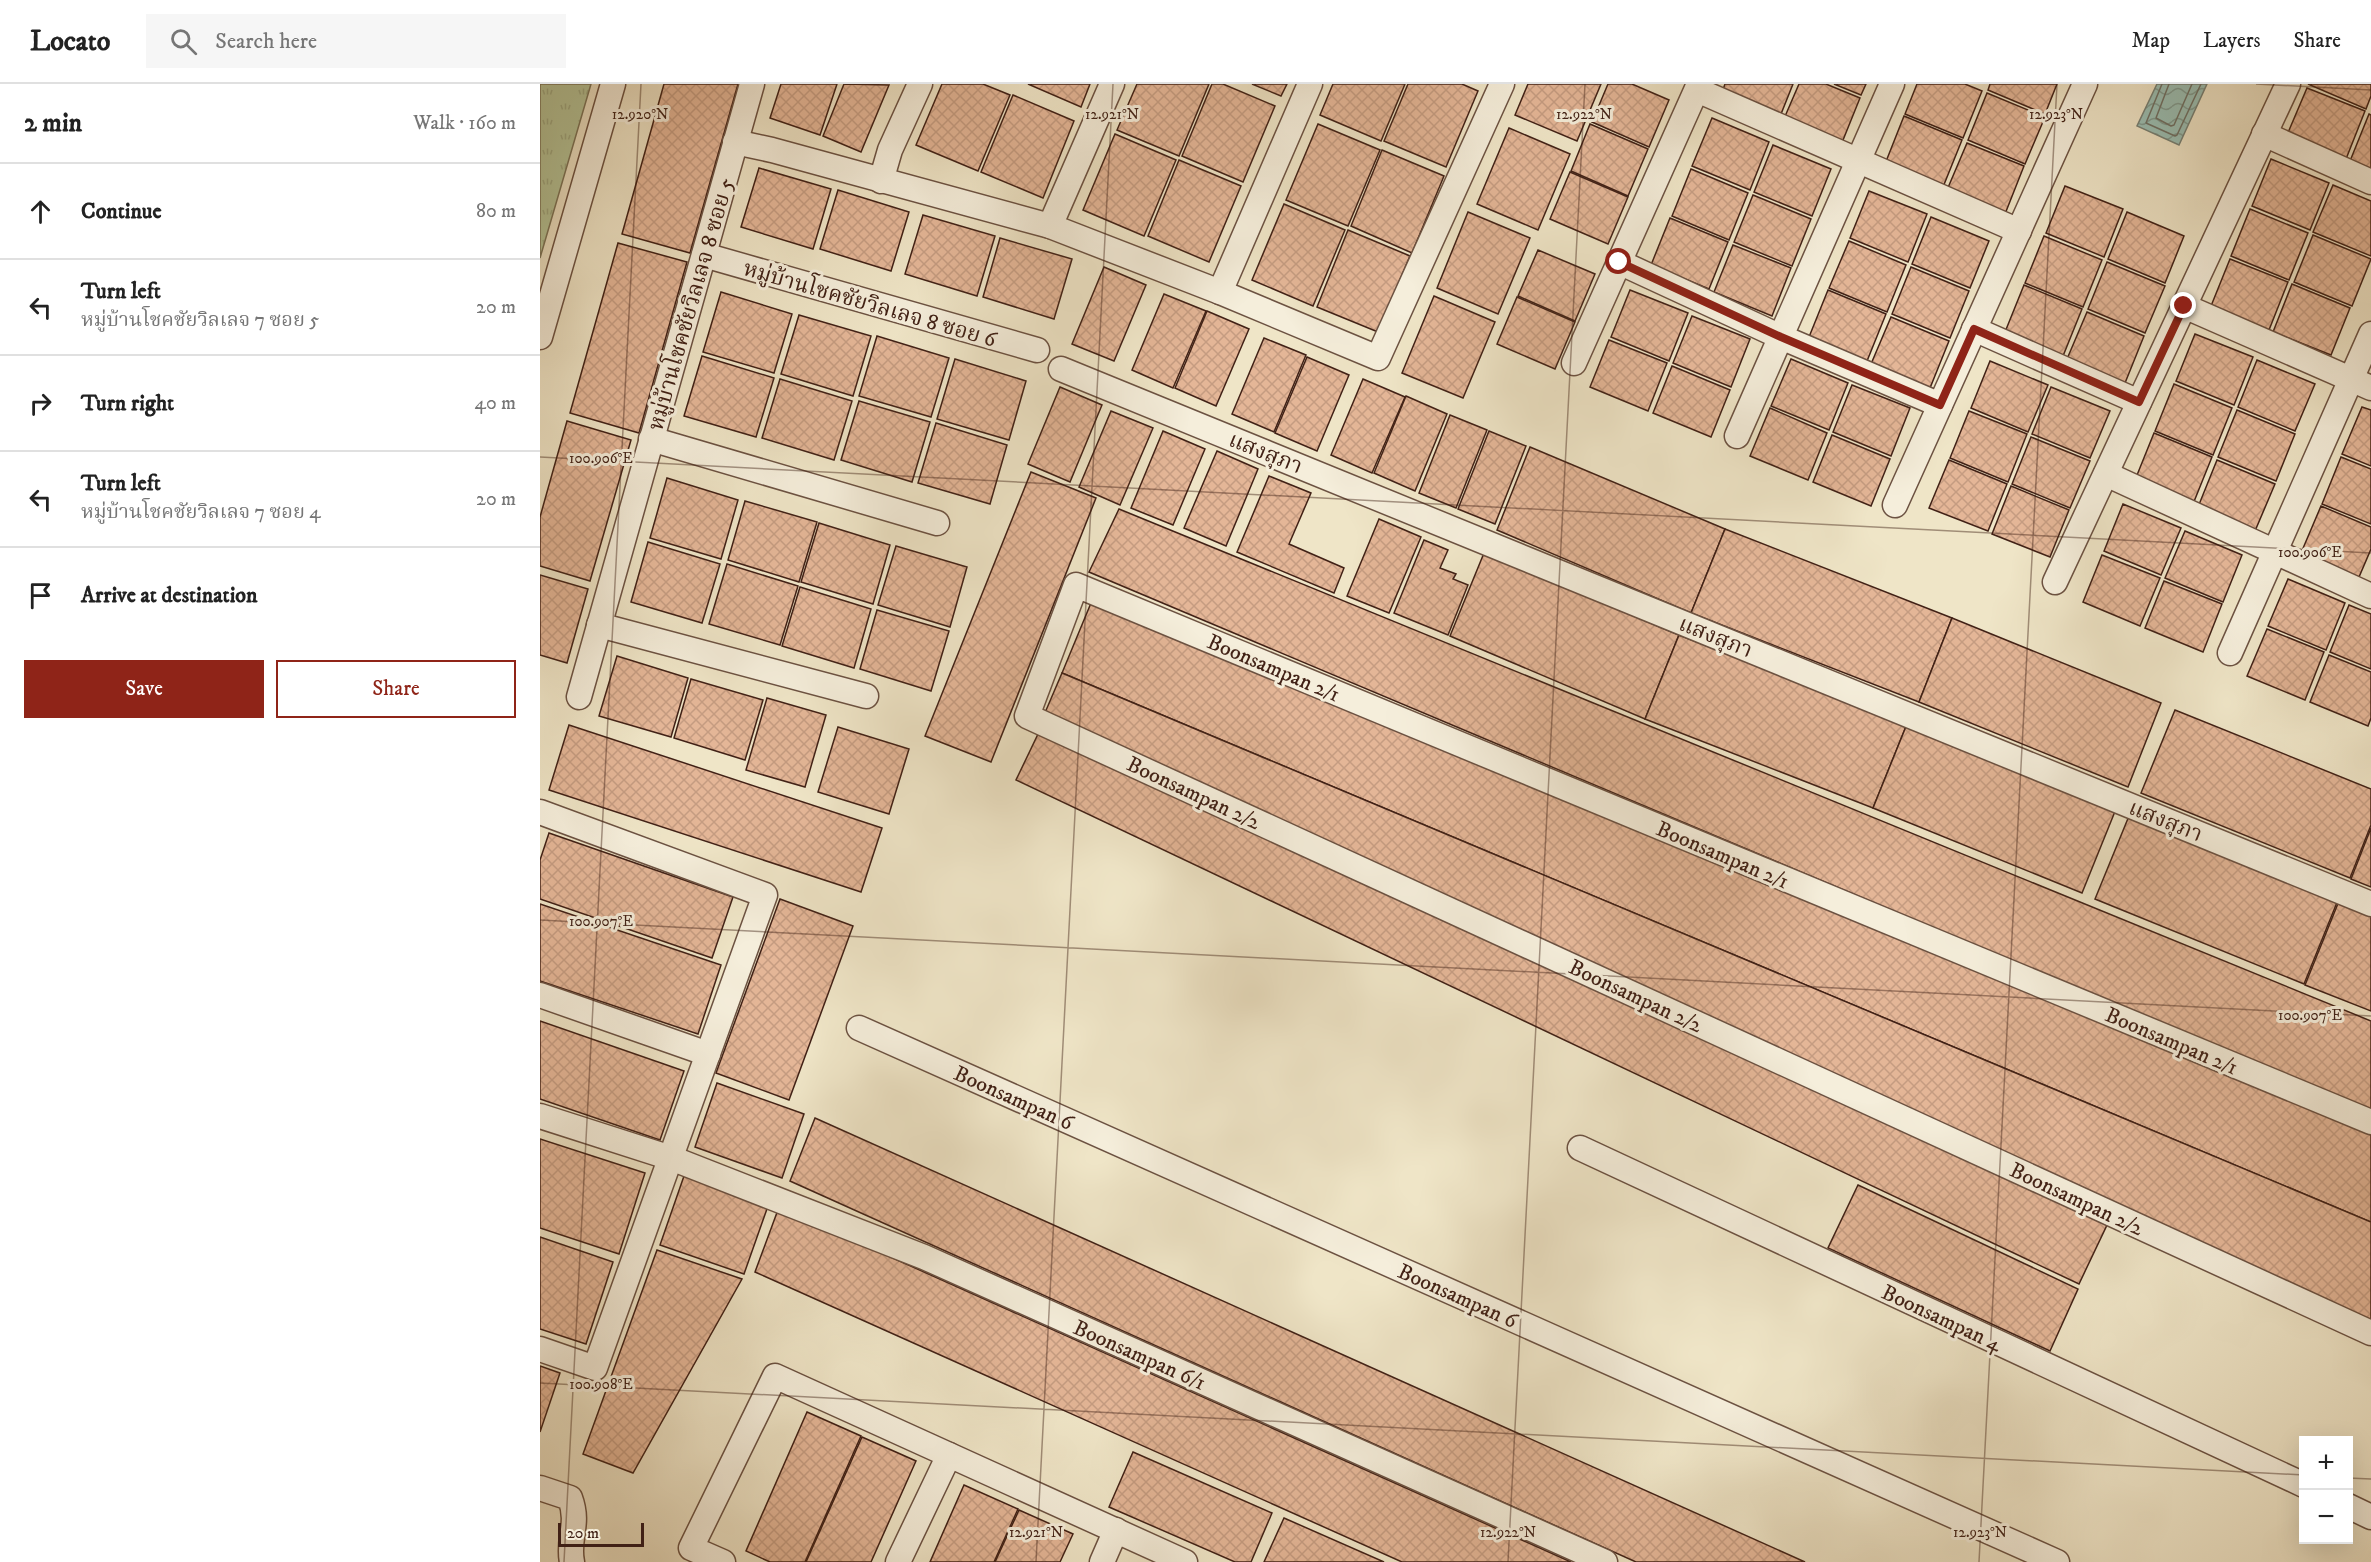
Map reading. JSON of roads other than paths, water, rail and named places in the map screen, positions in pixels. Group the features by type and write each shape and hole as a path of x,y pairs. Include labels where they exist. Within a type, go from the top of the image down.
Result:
{"street":[{"path":"540,337 613,84"},
{"name":"หมู่บ้านโชคชัยวิลเลจ 8 ซอย 5","path":"579,697 752,84"},
{"path":"881,181 890,150 920,84"},
{"path":"1050,226 1112,84"},
{"path":"1220,292 1310,84"},
{"path":"735,142 772,150 1050,226 1220,292 1378,358 1502,84"},
{"path":"1737,436 1892,84"},
{"path":"1895,505 2085,84"},
{"path":"2055,582 2288,84"},
{"path":"1574,363 1698,87 1857,162 2019,231"},
{"path":"2264,134 2371,182"},
{"name":"หมู่บ้านโชคชัยวิลเลจ 8 ซอย 6","path":"704,255 1037,350"},
{"path":"1619,262 1781,337 1940,405"},
{"path":"2184,306 2361,384"},
{"path":"1974,329 2139,402"},
{"path":"2230,653 2274,552 2361,384 2371,334"},
{"name":"แสงสุภา","path":"1061,369 2371,904"},
{"path":"651,439 937,523"},
{"path":"2106,474 2371,596"},
{"name":"Boonsampan 2/1","path":"1076,585 2371,1122"},
{"name":"Boonsampan 2/2","path":"1076,585 1027,716 2371,1333"},
{"path":"599,625 866,696"},
{"path":"540,812 765,895 595,1368 540,1349"},
{"path":"540,995 708,1054"},
{"name":"Boonsampan 6","path":"859,1028 2057,1562"},
{"name":"Boonsampan 6/1","path":"540,1116 671,1158 924,1257 1605,1562"},
{"name":"Boonsampan 4","path":"1580,1148 2299,1483"},
{"path":"723,1562 691,1548 775,1376 1185,1562"},
{"path":"898,1562 949,1455"},
{"path":"540,1488 570,1498 575,1511 570,1552 572,1562"},
{"path":"2353,1508 2371,1517"},
{"path":"1102,1562 1116,1530"}],"water":[{"path":"2157,84 2207,84 2179,145 2137,126"}]}
